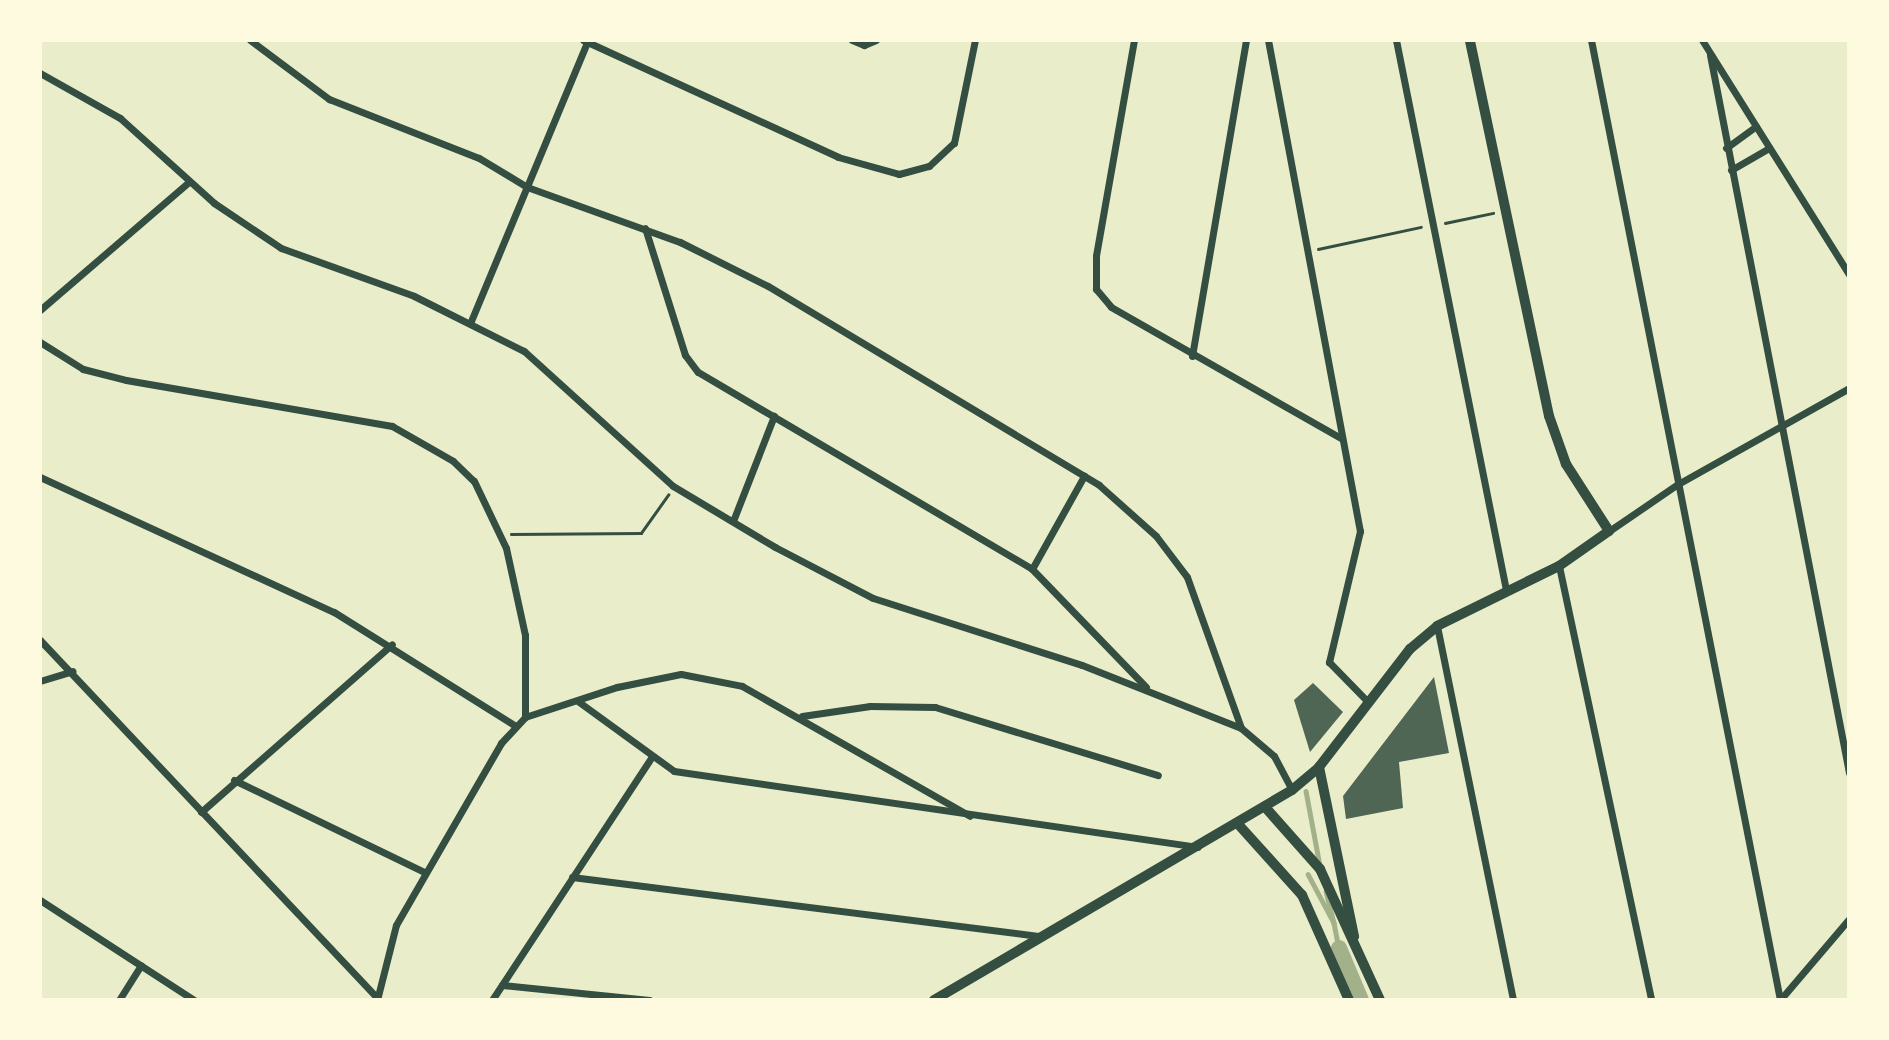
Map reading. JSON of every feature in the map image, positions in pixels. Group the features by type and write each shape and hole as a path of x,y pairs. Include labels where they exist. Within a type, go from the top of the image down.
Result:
{"street":[{"path":"250,40 329,99 479,158 527,187 645,228 768,286 1084,476 1156,536 1187,577 1241,728"},
{"path":"852,40 864,46 876,40"},
{"path":"471,321 585,42 838,157 899,174 929,166 954,143 975,40"},
{"path":"1134,40 1094,282 1111,307 1192,356 1342,439"},
{"path":"1192,356 1246,40"},
{"path":"1268,40 1360,531 1328,650 1334,670 1367,701"},
{"path":"1396,40 1506,590"},
{"path":"1470,40 1503,211 1556,439 1609,531"},
{"path":"1591,40 1780,999"},
{"path":"1702,40 1849,274"},
{"path":"1710,55 1849,773"},
{"path":"40,73 120,118 189,182 302,258 471,321 544,365 673,486 733,521 873,598 1149,690 1241,728 1274,756 1293,790"},
{"path":"1726,148 1756,126"},
{"path":"1731,170 1769,148"},
{"path":"40,310 189,182"},
{"path":"645,228 690,363 1032,569 1149,690"},
{"path":"40,342 83,369 126,380 392,426 467,474 500,534 525,635 525,718"},
{"path":"934,1000 1046,937 1293,790 1319,767 1367,701 1437,626 1559,566 1678,484 1781,429 1849,388"},
{"path":"733,521 774,416"},
{"path":"1032,569 1084,476"},
{"path":"40,477 187,541 392,644 514,725"},
{"path":"1559,566 1651,1000"},
{"path":"1437,626 1513,1000"},
{"path":"40,640 74,670 201,812 377,999"},
{"path":"201,812 234,780 392,644"},
{"path":"40,681 74,670"},
{"path":"377,999 387,948 424,872 514,725 525,718 660,674 681,674 742,686 801,716 970,816"},
{"path":"579,702 651,758 674,771 970,816 1199,847"},
{"path":"801,716 870,706 935,707 1158,775"},
{"path":"492,1000 651,758"},
{"path":"1319,767 1355,940"},
{"path":"234,780 424,872"},
{"path":"1265,807 1320,869 1355,940 1380,1000"},
{"path":"1238,824 1302,895 1349,1000"},
{"path":"572,877 1046,937"},
{"path":"40,900 194,1000"},
{"path":"1780,999 1849,919"},
{"path":"119,1000 141,965"},
{"path":"502,985 649,1000"}],"path":[{"path":"1308,251 1503,211"},
{"path":"500,534 641,533 673,486"}],"building":[{"path":"1434,677 1449,753 1399,762 1403,808 1346,819 1343,796"},
{"path":"1313,683 1343,712 1310,752 1294,700"}],"waterway":[{"path":"1306,791 1320,866"},
{"path":"1308,874 1334,923 1339,948"},
{"path":"1326,891 1334,923"},
{"path":"1339,948 1361,1000"}]}
